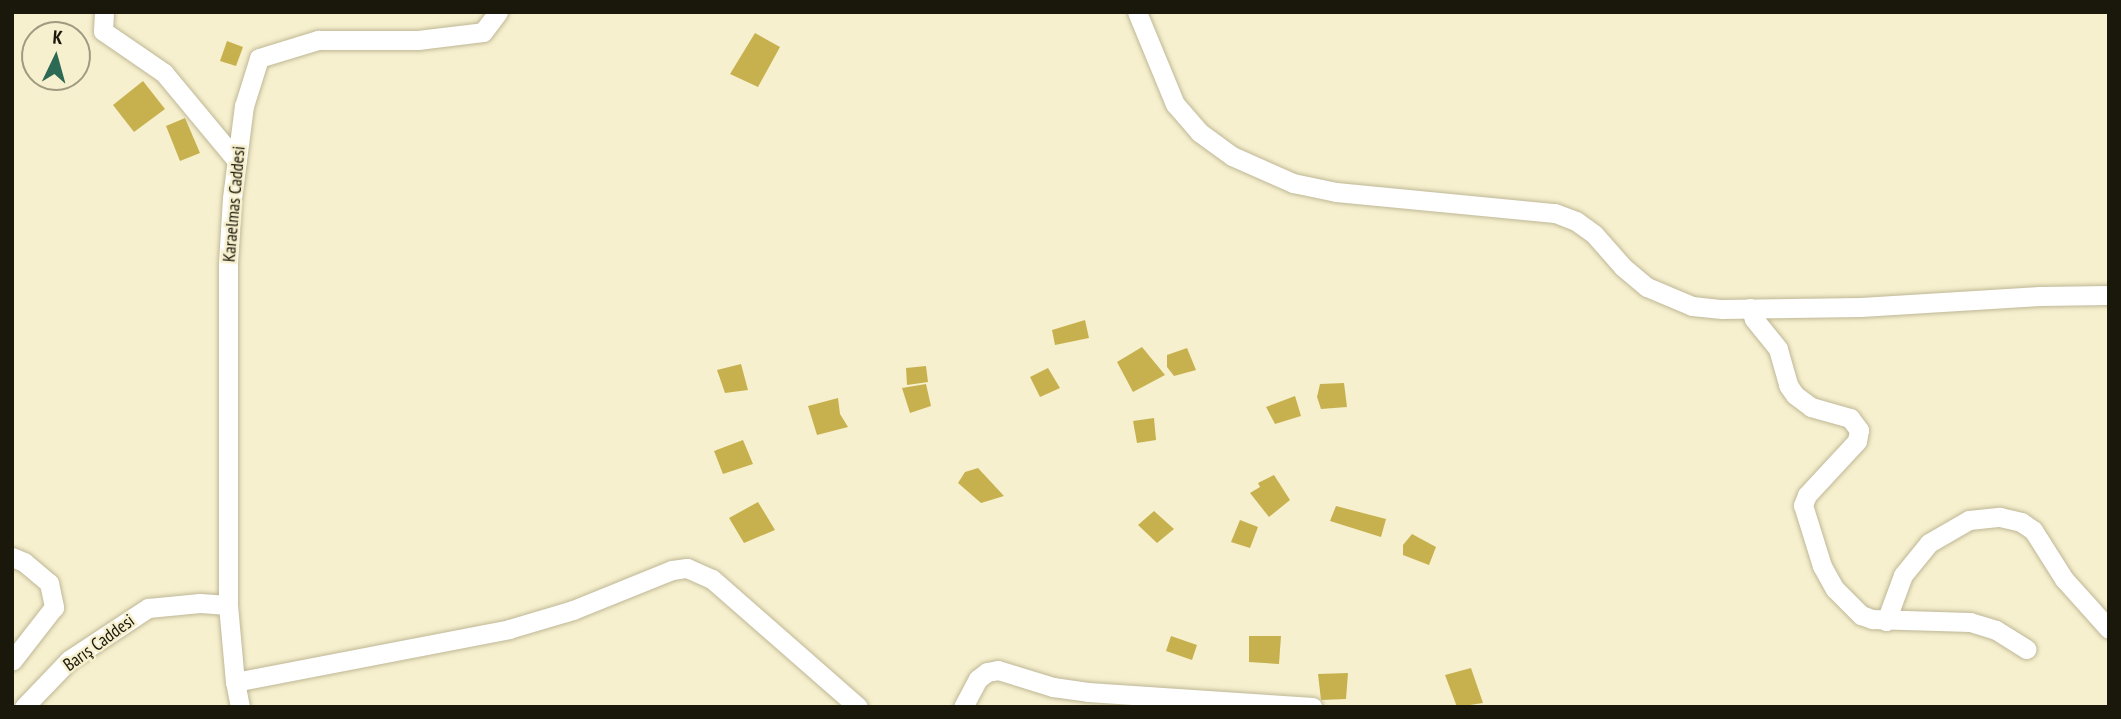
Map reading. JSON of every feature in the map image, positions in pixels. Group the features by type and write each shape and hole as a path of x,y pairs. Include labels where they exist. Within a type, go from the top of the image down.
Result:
{"street":[{"path":"104,12 103,31 164,73 237,161"},
{"name":"Karaelmas Caddesi","path":"240,707 234,682 228,605 228,263 244,106 259,58 318,40 418,40 483,33 498,12"},
{"path":"1138,12 1175,104 1199,132 1232,156 1293,183 1336,192 1556,213 1586,227 1635,278 1661,295 1708,308 1861,307 2040,296 2109,295"},
{"path":"1750,308 1754,319 1778,349 1788,385 1794,395 1811,407 1846,416 1857,425 1857,441 1807,495 1803,511 1822,566 1835,589 1861,615 1886,621 1970,622 1996,630 2026,649"},
{"path":"1886,621 1903,575 1929,543 1969,520 2000,517 2021,522 2033,530 2064,579 2109,629"},
{"path":"12,557 24,562 49,583 54,607 12,661"},
{"path":"234,682 509,629 573,610 672,570 687,568 712,579 858,707"},
{"name":"Barış Caddesi","path":"24,707 69,660 148,608 200,603 228,605"},
{"path":"963,707 978,678 998,670 1053,687 1088,692 1312,707"}],"building":[{"path":"755,33 780,47 758,87 730,74"},
{"path":"227,41 243,47 236,66 220,61"},
{"path":"143,81 165,109 134,132 113,105"},
{"path":"185,118 200,153 180,161 166,126"},
{"path":"1085,320 1089,338 1055,345 1052,330"},
{"path":"1142,347 1165,375 1133,392 1117,362"},
{"path":"1187,348 1196,370 1174,376 1167,367 1167,355"},
{"path":"741,364 748,390 725,393 717,370"},
{"path":"926,366 928,382 907,385 906,368"},
{"path":"1048,368 1060,388 1040,397 1030,377"},
{"path":"1344,383 1347,407 1321,409 1317,397 1320,384"},
{"path":"926,384 931,406 910,413 902,388"},
{"path":"1295,396 1301,416 1275,424 1266,407"},
{"path":"838,398 840,414 848,427 817,435 808,406"},
{"path":"1154,418 1156,440 1137,443 1133,421"},
{"path":"743,440 753,464 723,474 714,451"},
{"path":"978,468 1004,496 981,503 958,483 965,472"},
{"path":"1274,475 1290,500 1269,517 1250,493 1260,487 1258,483"},
{"path":"758,502 775,530 744,543 729,518"},
{"path":"1336,506 1386,519 1381,537 1330,521"},
{"path":"1154,511 1174,529 1157,543 1138,525"},
{"path":"1240,520 1258,527 1250,548 1231,542"},
{"path":"1412,534 1436,547 1429,565 1403,555 1403,545"},
{"path":"1171,636 1197,645 1192,660 1166,651"},
{"path":"1249,636 1281,636 1279,664 1249,662"},
{"path":"1471,668 1483,703 1457,707 1445,675"},
{"path":"1348,673 1346,699 1321,700 1318,674"}]}
